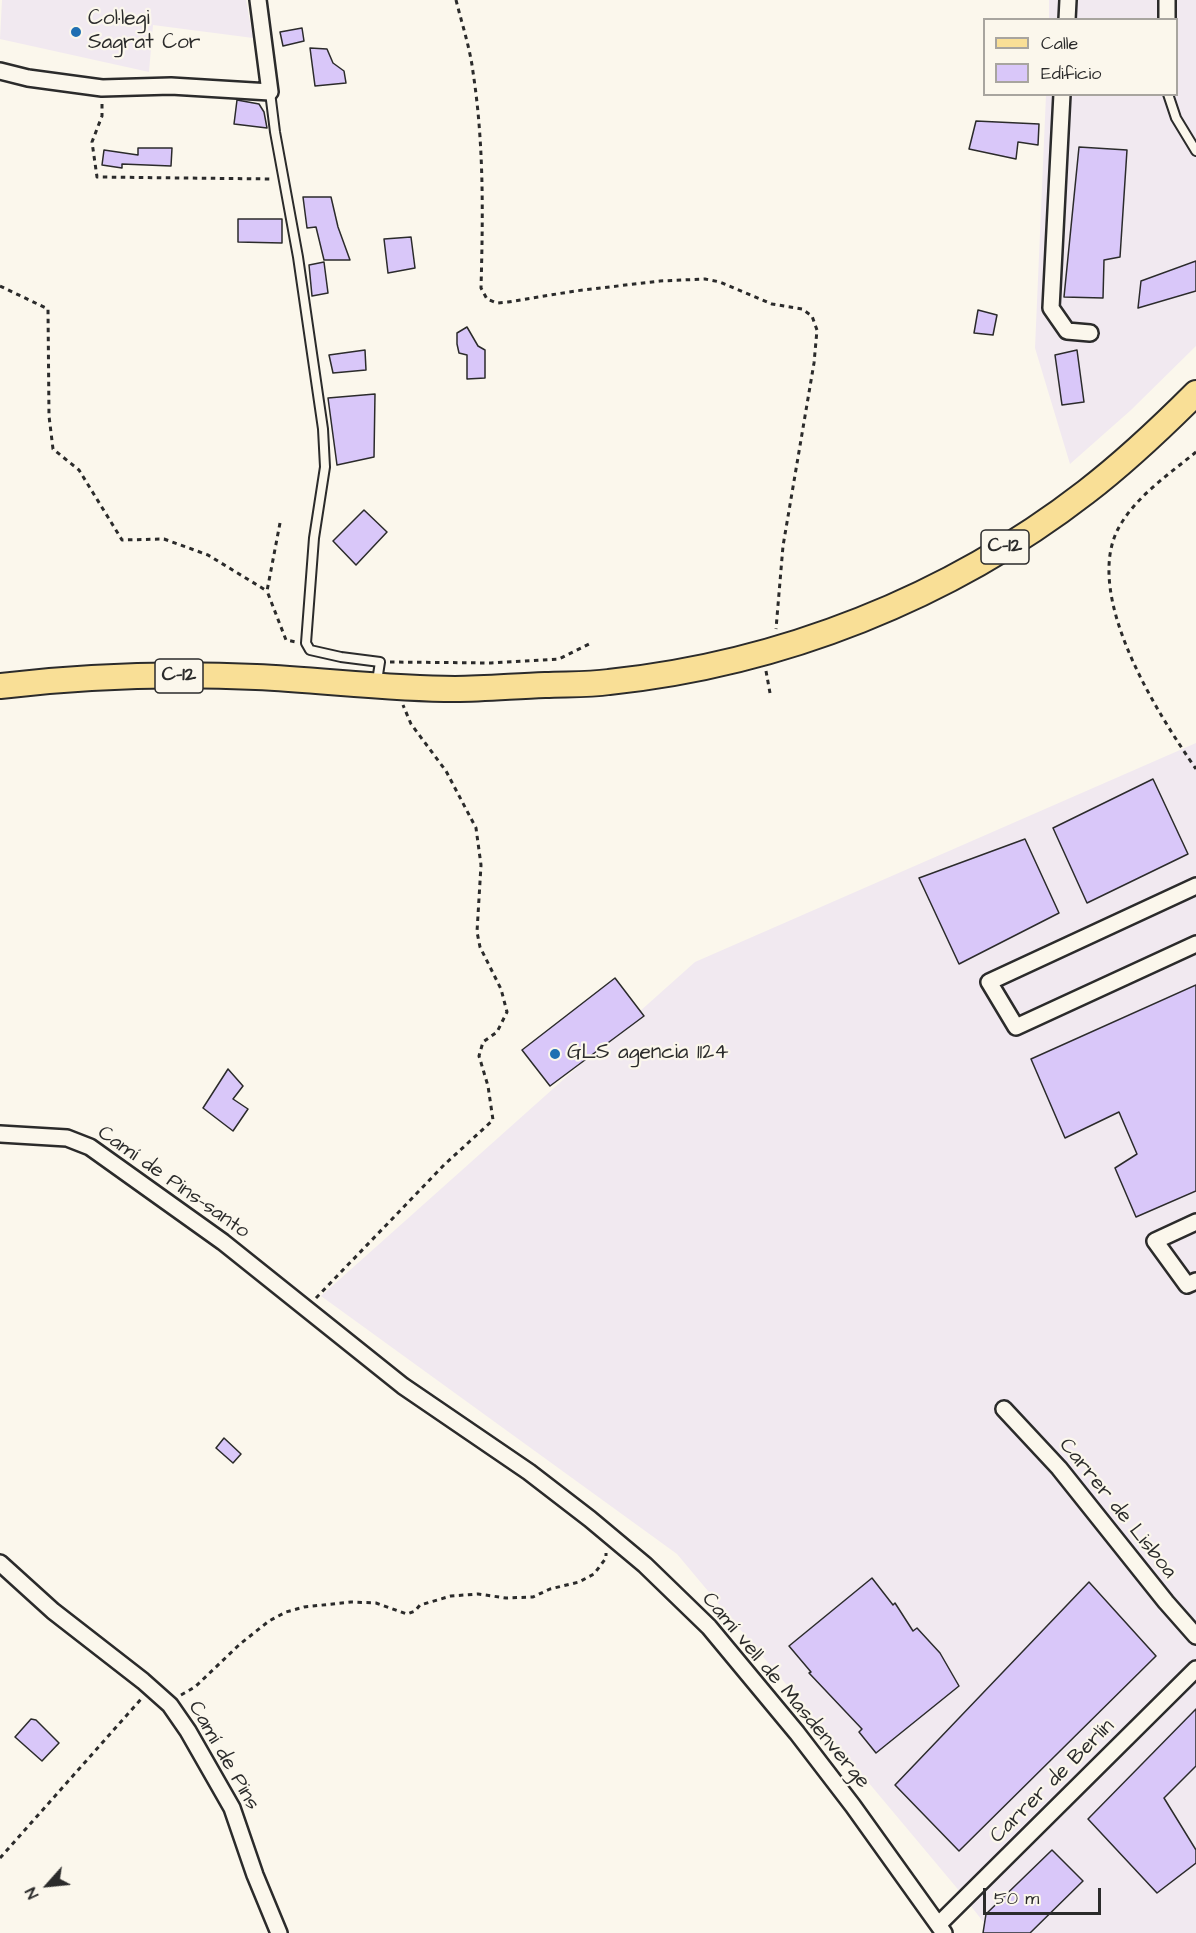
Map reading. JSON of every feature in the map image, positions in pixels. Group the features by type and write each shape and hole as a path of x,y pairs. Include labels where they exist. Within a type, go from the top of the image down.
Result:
{"main road":[{"name":"C-12","path":"0,686 46,680 131,676 253,677 379,673 453,689 608,683 686,670 782,648 873,616 908,600 967,570 1024,535 1086,492 1144,444 1196,393"}],"street":[{"path":"0,71 28,78 102,88 171,86 270,92 258,0"},
{"path":"1066,18 1068,0"},
{"path":"1167,0 1167,18"},
{"path":"1062,96 1051,308 1067,331 1090,333"},
{"path":"1196,886 989,982 1016,1027 1196,944"},
{"name":"Camí de Pins-santo","path":"0,1134 66,1138 90,1147 223,1242 306,1308"},
{"path":"1196,1222 1155,1240 1187,1285 1196,1281"},
{"name":"Camí vell de Masdenverge","path":"306,1308 403,1386 529,1472 590,1519 645,1565 709,1627 797,1733 942,1929"},
{"name":"Carrer de Lisboa","path":"1005,1409 1059,1468 1196,1636"},
{"name":"Camí de Pins","path":"0,1563 53,1611 170,1705 188,1731 232,1808 255,1875 279,1933"},
{"name":"Carrer de Berlín","path":"942,1929 1196,1669"}],"lane":[{"path":"270,92 298,257 323,429 324,467 314,538 306,643 310,650 341,657 379,673"},
{"path":"1169,96 1176,118 1196,152"}],"path":[{"path":"456,0 473,69 479,117 483,166 482,288 487,299 497,303 508,302 660,281 705,279 720,282 772,304 802,309 812,316 817,330 814,363 783,546 777,603 775,638 782,648"},
{"path":"102,88 102,116 92,142 97,177 284,179"},
{"path":"0,286 48,309 49,416 53,449 80,470 122,540 164,539 208,555 267,591"},
{"path":"1196,452 1132,507 1118,529 1111,546 1109,562 1111,589 1130,656 1146,690 1196,769"},
{"path":"280,523 267,591 286,640 306,643"},
{"path":"379,673 559,659 588,644"},
{"path":"306,1308 444,1166 493,1120 488,1086 479,1056 483,1042 497,1032 507,1012 501,989 480,947 477,932 481,865 476,828 446,771 411,724 401,700"},
{"path":"170,1705 186,1691 195,1688 240,1644 269,1621 286,1612 304,1607 351,1602 376,1603 408,1614 420,1605 451,1596 478,1594 506,1598 533,1597 568,1583 579,1582 594,1574 606,1558 607,1550"},
{"path":"0,1858 151,1688"}],"shaded area":[{"name":"Col·legi Sagrat Cor","path":"2,0 246,0 253,38 153,25 149,72 0,39"},
{"path":"1049,0 1196,0 1196,346 1131,410 1070,464 1035,348 1046,96 1178,96 1178,18 1049,18"},
{"path":"1196,743 1196,1933 992,1933 677,1554 321,1296 695,962"}],"building":[{"path":"302,28 304,41 283,46 280,32"},
{"path":"310,48 327,49 333,63 344,71 346,83 315,86"},
{"path":"237,100 259,104 264,112 267,128 234,124"},
{"path":"976,121 1039,124 1038,145 1018,142 1016,159 969,149"},
{"path":"1079,147 1127,150 1120,257 1104,260 1103,298 1064,297"},
{"path":"138,148 172,148 171,166 122,164 122,168 102,165 104,150 138,155"},
{"path":"303,197 331,197 338,227 350,260 324,260 316,227 307,228"},
{"path":"238,219 282,219 282,243 238,242"},
{"path":"411,237 415,268 388,273 384,239"},
{"path":"1196,261 1196,291 1138,308 1141,281"},
{"path":"324,262 328,293 312,296 309,265"},
{"path":"978,310 997,315 993,335 974,333"},
{"path":"467,327 478,346 485,350 485,378 467,379 467,355 459,353 457,333"},
{"path":"365,350 366,370 333,373 329,355"},
{"path":"1077,350 1084,402 1062,405 1055,355"},
{"path":"375,394 374,457 337,465 328,398"},
{"path":"364,510 387,532 356,565 333,541"},
{"path":"1153,779 1188,854 1087,903 1053,828"},
{"path":"1025,839 1059,913 959,964 919,878"},
{"path":"615,978 644,1016 550,1086 522,1050"},
{"path":"1196,985 1196,1191 1136,1217 1115,1168 1137,1154 1119,1112 1065,1138 1031,1059"},
{"path":"228,1069 243,1086 233,1099 248,1109 233,1131 203,1108"},
{"path":"224,1438 241,1454 233,1463 216,1448"},
{"path":"872,1578 893,1605 895,1603 913,1631 917,1628 940,1653 959,1686 876,1753 859,1732 862,1729 809,1673 811,1672 789,1646"},
{"path":"1089,1582 1156,1656 959,1851 895,1785"},
{"path":"1196,1709 1196,1766 1164,1798 1196,1850 1196,1863 1157,1893 1088,1819"},
{"path":"31,1719 36,1720 59,1743 42,1761 15,1737"},
{"path":"1052,1850 1083,1881 1030,1933 983,1933 986,1914"}],"place":[{"name":"Col·legi Sagrat Cor","path":"76,32"},
{"name":"GLS agencia 1124","path":"555,1054"}]}
